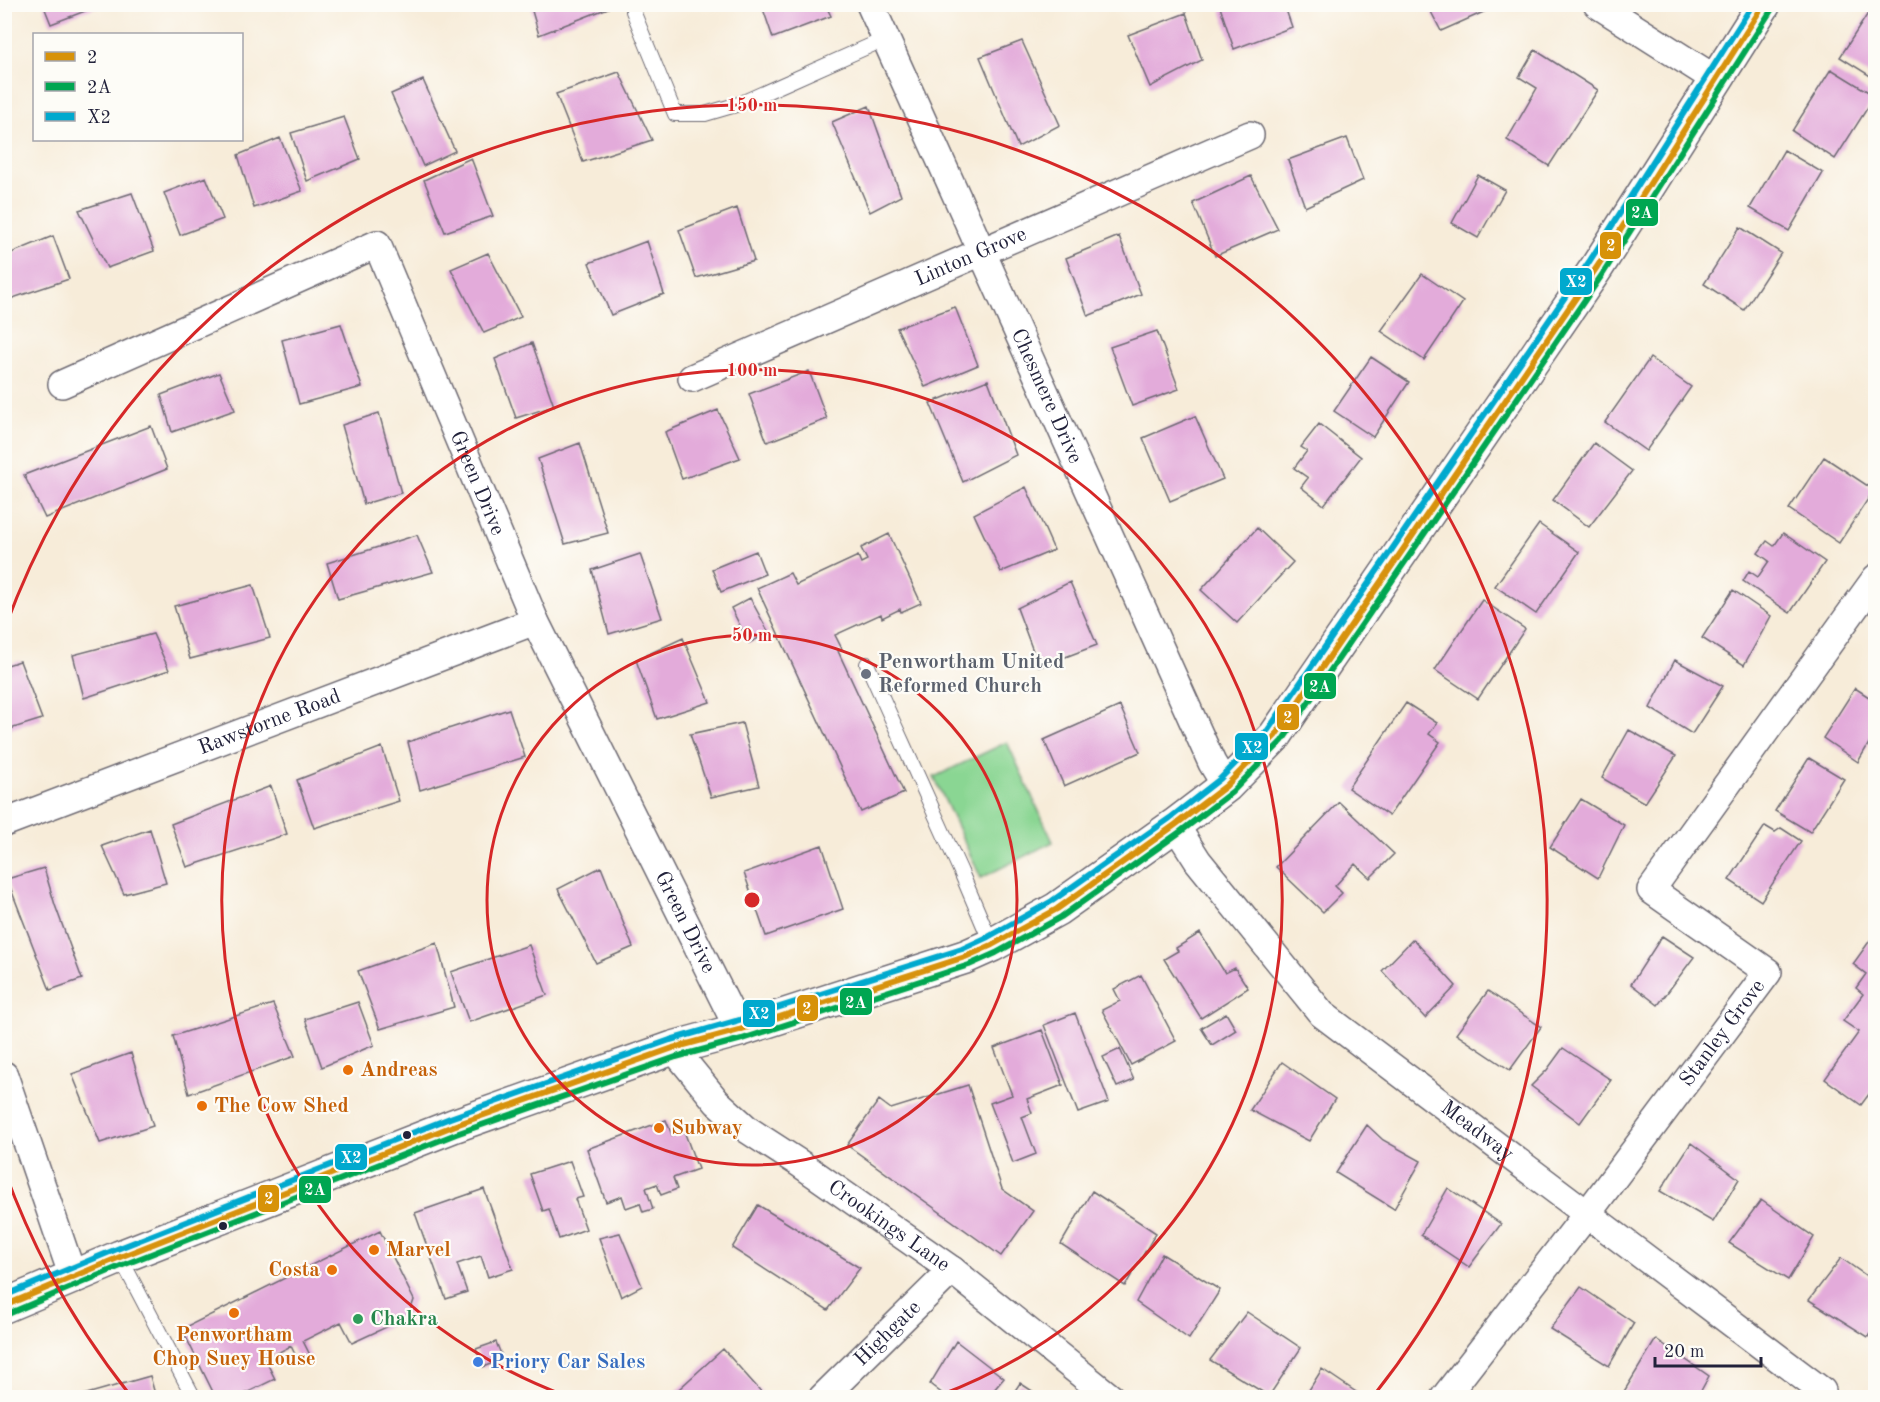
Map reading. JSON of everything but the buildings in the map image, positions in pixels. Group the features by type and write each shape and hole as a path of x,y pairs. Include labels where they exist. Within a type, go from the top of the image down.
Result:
{"street":[{"name":"Chesmere Drive","path":"870,4 1212,763 1226,786"},
{"path":"1597,4 1715,79"},
{"path":"4,1306 120,1257 453,1126 673,1048 739,1030 965,957 992,945 1057,909 1175,825 1226,786 1275,736 1597,267 1764,4"},
{"name":"Linton Grove","path":"692,378 1250,135"},
{"name":"Green Drive","path":"62,384 376,244 535,621 739,1030"},
{"name":"Stanley Grove","path":"1444,1398 1587,1214 1768,972 1651,890 1875,578"},
{"name":"Rawstorne Road","path":"4,823 535,621"},
{"name":"Meadway","path":"1175,825 1198,861 1322,1014 1822,1391"},
{"name":"Crookings Lane","path":"673,1048 717,1101 748,1130 952,1270 1111,1398"},
{"path":"4,1076 73,1277"},
{"name":"Highgate","path":"822,1398 952,1270"}],"lane":[{"path":"633,11 675,114 705,114 739,104 885,39"},
{"path":"867,664 992,945"},
{"path":"120,1257 194,1398"}],"green space":[{"path":"1007,742 1053,842 981,878 934,777"}],"transit line":[{"name":"X2","path":"4,1296 450,1118 670,1040 962,949 1052,901 1170,818 1220,779 1268,730 1589,262 1753,4"},
{"name":"2","path":"4,1306 120,1257 453,1126 673,1048 739,1030 965,957 992,945 1057,909 1175,825 1226,786 1275,736 1597,267 1764,4"},
{"name":"2A","path":"8,1314 123,1265 456,1134 676,1057 742,1039 969,965 996,953 1061,917 1180,832 1232,792 1282,741 1604,272 1772,9"}],"place":[{"name":"Penwortham United Reformed Church","path":"866,674"},
{"name":"Andreas","path":"348,1070"},
{"name":"The Cow Shed","path":"202,1106"},
{"name":"Subway","path":"659,1128"},
{"name":"Marvel","path":"374,1250"},
{"name":"Costa","path":"332,1270"},
{"name":"Penwortham Chop Suey House","path":"234,1313"},
{"name":"Chakra","path":"358,1319"},
{"name":"Priory Car Sales","path":"478,1362"}]}
